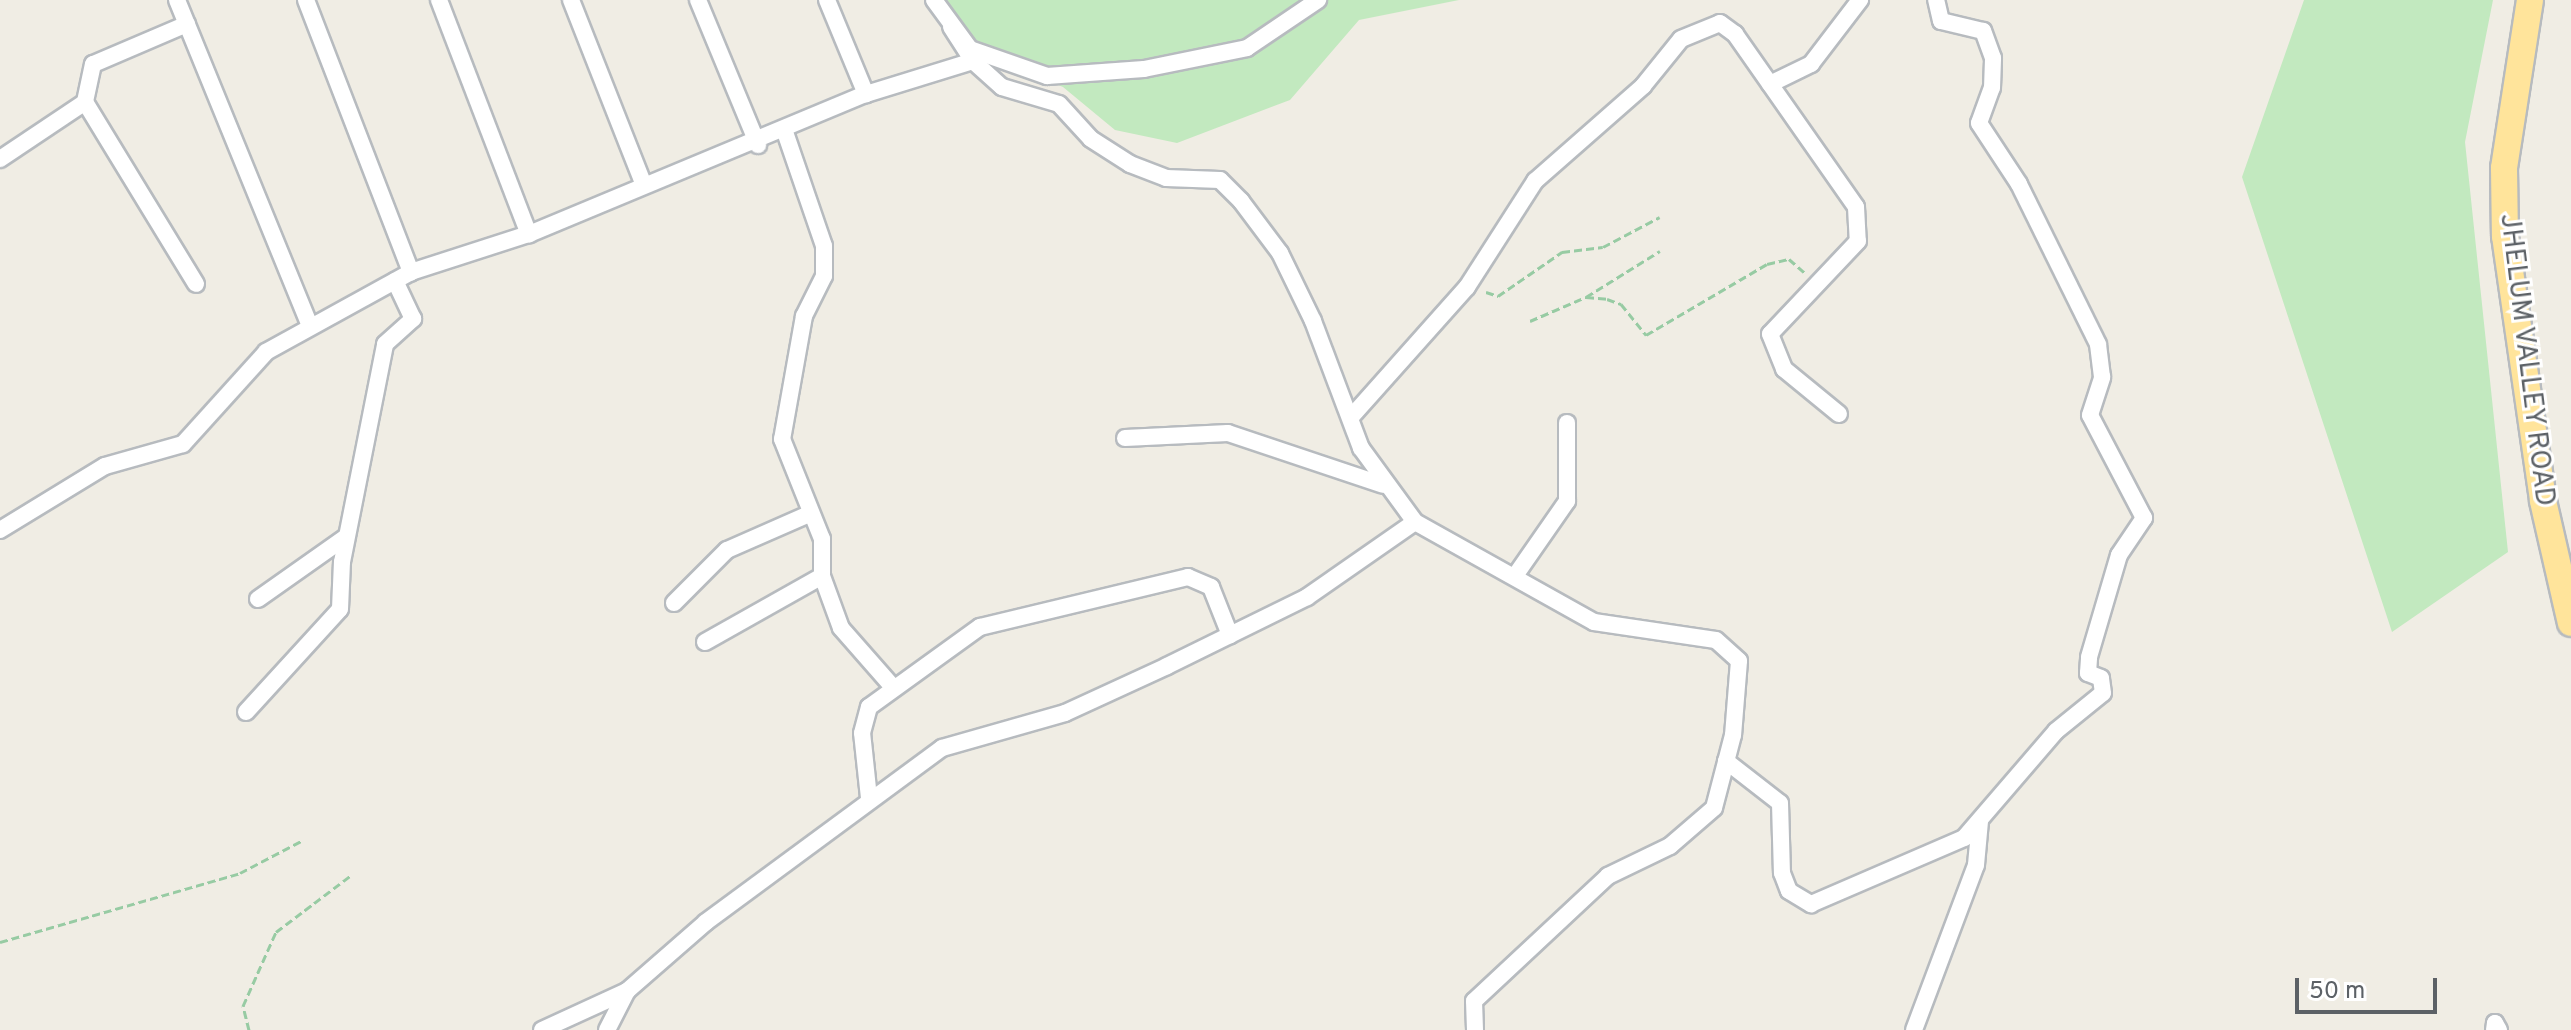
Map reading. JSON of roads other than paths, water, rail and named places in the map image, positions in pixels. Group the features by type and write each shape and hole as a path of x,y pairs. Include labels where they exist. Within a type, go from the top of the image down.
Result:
{"highway":[{"name":"JHELUM VALLEY ROAD","path":"2530,0 2504,168 2505,236 2543,501 2571,623"}],"street":[{"path":"177,0 310,326"},
{"path":"306,0 411,272"},
{"path":"439,0 529,234"},
{"path":"571,0 643,183"},
{"path":"698,0 758,145"},
{"path":"827,0 866,94"},
{"path":"934,0 973,61 1002,87 1059,104 1091,139 1130,164 1166,178 1220,180 1280,253 1352,416 1361,448 1385,486 1415,522 1517,573 1594,622 1716,640 1739,661 1726,761 1714,808 1670,846 1608,876 1474,1001 1475,1030"},
{"path":"951,27 970,49 1047,76 1144,69 1247,48 1318,0"},
{"path":"1770,84 1811,64 1860,0"},
{"path":"1726,761 1780,803 1782,873 1799,901 1811,904 1964,838 2056,731 2103,693 2101,678 2088,673 2089,657 2119,555 2144,518 2090,415 2102,377 2098,344 2019,184 1979,123 1992,88 1993,58 1983,31 1941,21 1936,0"},
{"path":"1352,416 1467,287 1512,208 1643,86 1681,39 1720,23 1770,84 1861,222 1858,241 1842,263 1813,281 1799,312 1770,334 1772,348 1784,369 1839,414"},
{"path":"187,24 93,64 85,102 196,284"},
{"path":"0,530 105,466 183,444 266,352 411,272 529,234 643,183 758,145 866,94 973,61"},
{"path":"0,159 85,102"},
{"path":"785,132 824,246 824,276 804,316 782,439 827,560 822,576 841,628 892,686"},
{"path":"246,712 340,609 346,537 385,344 413,319 395,281"},
{"path":"1517,573 1567,501 1567,423"},
{"path":"1125,438 1228,433 1385,486"},
{"path":"674,603 727,550 809,514"},
{"path":"542,1030 627,991 869,798 942,748 1065,713 1230,635 1307,597 1415,522"},
{"path":"258,599 346,537"},
{"path":"705,642 822,576"},
{"path":"869,798 862,733 869,707 892,686 980,627 1188,577 1211,587 1230,635"},
{"path":"1914,1030 1976,865 1980,821"},
{"path":"607,1030 627,991"}]}
